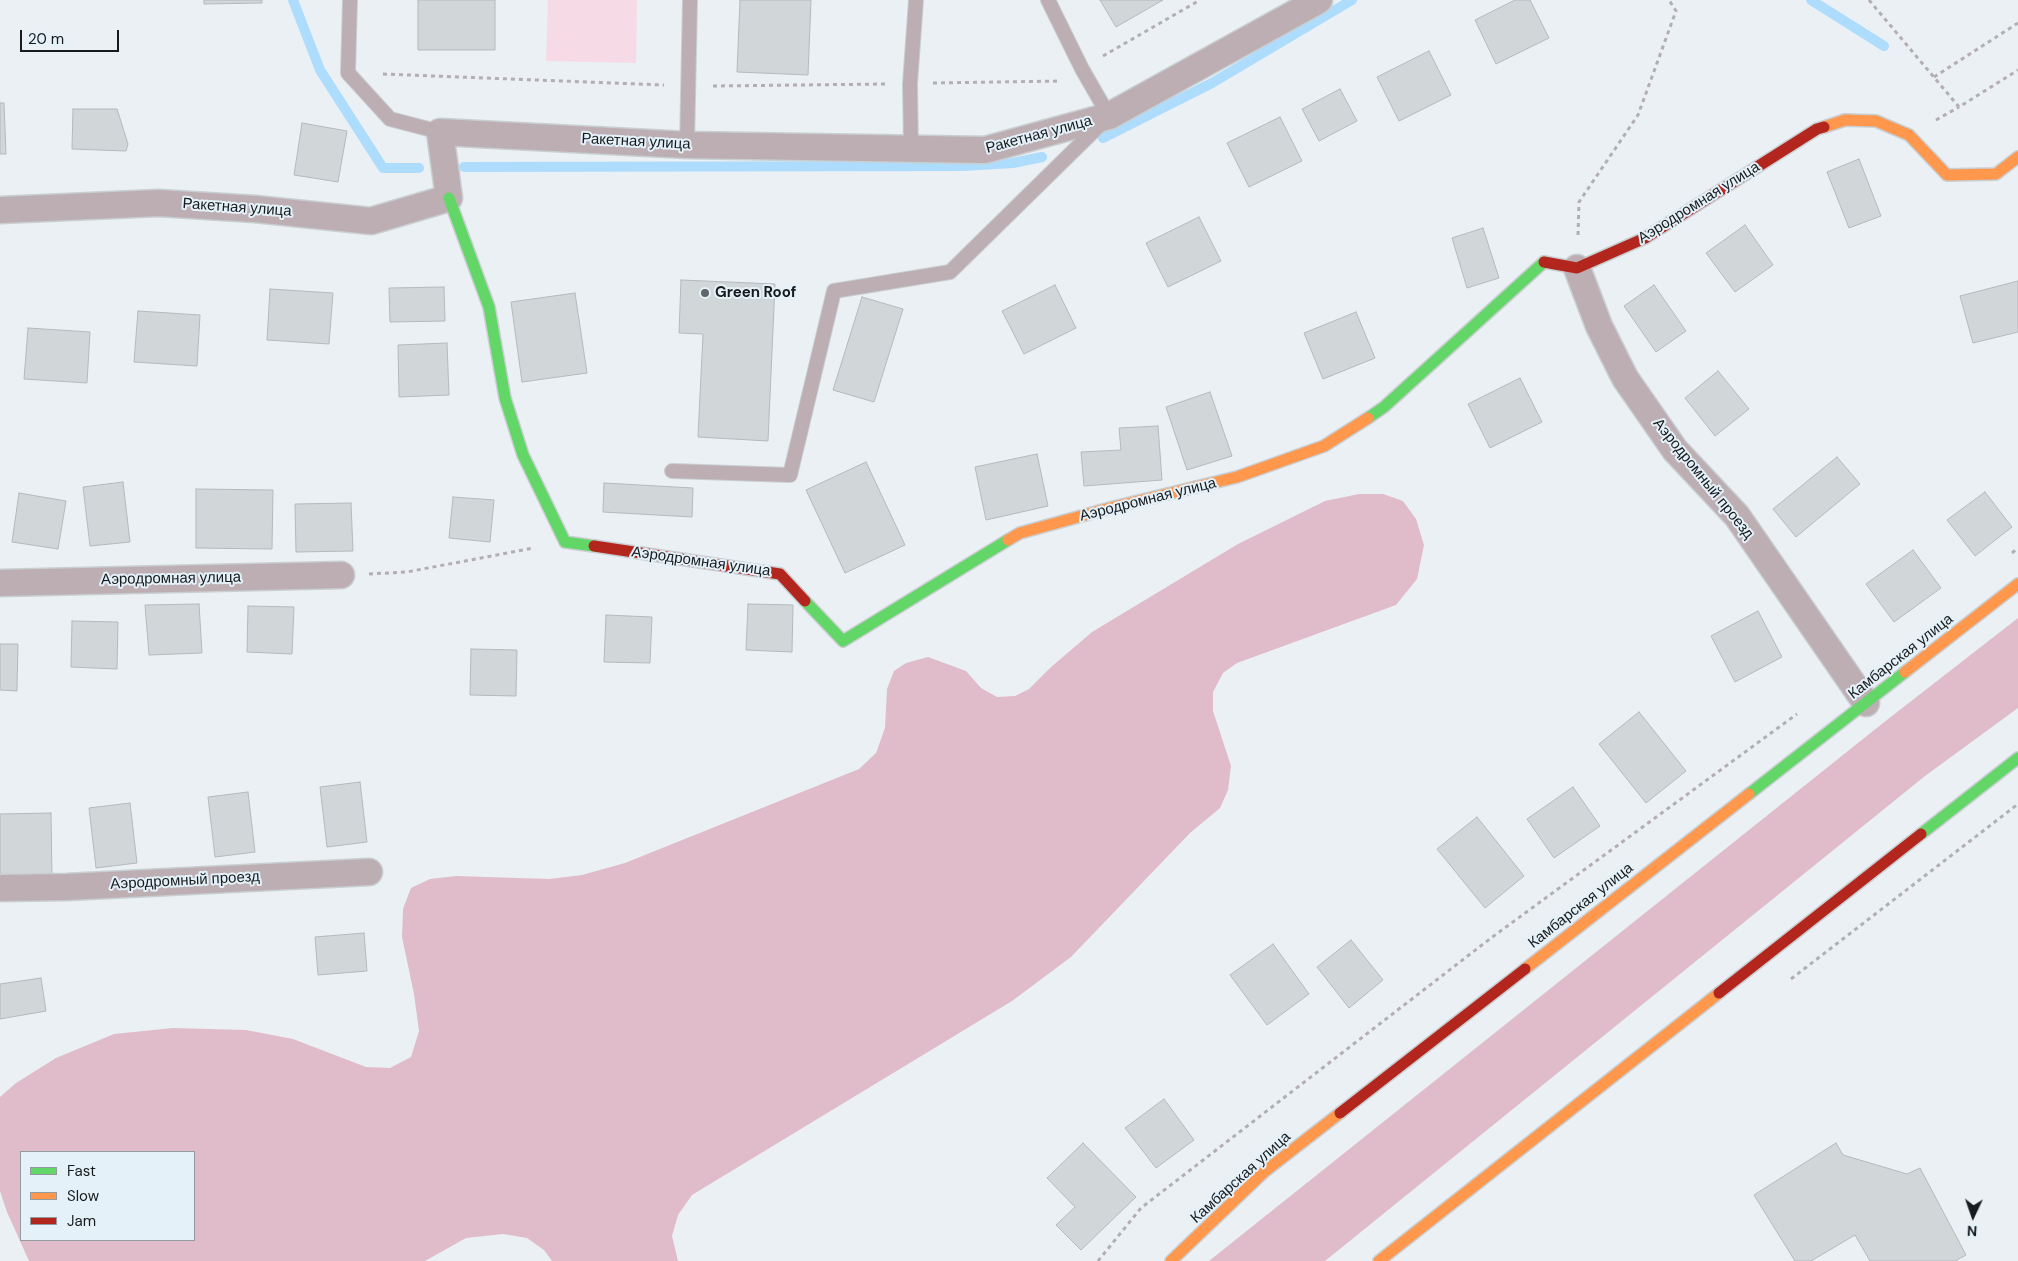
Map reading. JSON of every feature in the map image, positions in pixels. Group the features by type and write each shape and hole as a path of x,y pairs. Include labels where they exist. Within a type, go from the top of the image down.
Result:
{"street":[{"name":"Ракетная улица","path":"440,132 687,145 985,150 1109,116 1319,0"},
{"name":"Аэродромная улица","path":"565,542 780,574 843,640 1020,534 1114,508 1237,478 1324,446 1384,407 1543,262 1578,268 1645,238 1817,129 1845,120 1876,122 1909,135 1947,175 1996,174 2018,157"},
{"path":"440,132 449,198 489,307 505,398 523,455 565,542"},
{"name":"Ракетная улица","path":"0,210 159,202 255,209 371,221 449,198"},
{"name":"Аэродромный проезд","path":"1578,268 1599,326 1625,378 1675,450 1737,516 1866,703"},
{"name":"Аэродромная улица","path":"0,583 341,575"},
{"name":"Камбарская улица","path":"1171,1261 1264,1172 2018,584"},
{"path":"1379,1261 2018,758"},
{"name":"Аэродромный проезд","path":"0,888 369,872"}],"lane":[{"path":"350,0 348,73 390,119 440,132"},
{"path":"687,145 690,0"},
{"path":"911,149 910,84 916,0"},
{"path":"672,471 790,475 834,292 950,272 1109,116 1082,69 1048,0"}],"path":[{"path":"348,73 688,86 1058,82 1200,0"},
{"path":"1578,268 1579,202 1638,115 1676,11 1669,0"},
{"path":"1870,0 1959,107 2018,70"},
{"path":"1934,77 2018,23"},
{"path":"341,575 406,572 565,542"},
{"path":"2010,554 2018,548"},
{"path":"1098,1261 1141,1208 1491,938 1800,712"}],"shaded area":[{"path":"548,0 637,0 636,63 546,61"},
{"path":"1359,494 1383,494 1403,501 1416,519 1424,545 1417,579 1396,605 1237,663 1223,673 1213,692 1213,711 1231,766 1228,790 1220,808 1190,833 1071,957 1012,1001 692,1195 678,1215 672,1236 678,1261 552,1261 544,1250 527,1238 503,1234 466,1238 425,1261 29,1261 20,1241 195,1241 195,1151 20,1151 20,1241 0,1191 0,1097 16,1083 56,1058 114,1034 173,1028 246,1030 293,1039 366,1067 390,1068 411,1057 419,1031 414,994 402,937 403,909 411,888 430,879 456,876 549,879 582,875 625,863 859,769 876,753 885,728 887,689 894,671 906,663 928,657 966,671 981,688 997,697 1015,696 1029,689 1092,632 1238,544 1325,501"},
{"path":"2018,618 2018,708 1925,776 1325,1261 1209,1261 1883,723"}],"building":[{"path":"204,0 262,0 262,3 204,4"},
{"path":"418,0 495,0 495,50 418,50"},
{"path":"740,0 811,0 808,75 737,72"},
{"path":"1100,0 1163,0 1116,27"},
{"path":"1515,0 1530,0 1549,38 1496,64 1475,20"},
{"path":"1429,51 1451,95 1399,121 1377,77"},
{"path":"1340,89 1357,121 1319,141 1302,109"},
{"path":"0,103 4,103 6,154 0,154"},
{"path":"73,109 117,109 128,144 126,151 72,149"},
{"path":"1280,117 1302,161 1249,187 1227,143"},
{"path":"302,123 347,131 338,182 294,175"},
{"path":"1859,159 1881,216 1849,228 1827,172"},
{"path":"1199,217 1221,261 1168,287 1146,243"},
{"path":"1745,225 1773,265 1735,292 1706,253"},
{"path":"1483,228 1499,278 1467,288 1452,238"},
{"path":"681,280 775,284 768,441 698,437 703,334 679,333"},
{"path":"2018,281 2018,332 1973,343 1960,296"},
{"path":"1055,285 1076,328 1024,354 1002,311"},
{"path":"1654,285 1686,331 1656,352 1624,306"},
{"path":"444,287 445,321 390,322 389,288"},
{"path":"270,289 333,293 329,344 267,340"},
{"path":"575,293 587,373 522,382 511,302"},
{"path":"862,297 903,309 874,402 833,390"},
{"path":"138,311 200,315 197,366 134,362"},
{"path":"1356,312 1375,358 1323,379 1304,333"},
{"path":"28,328 90,332 87,383 24,379"},
{"path":"447,343 449,395 399,397 398,345"},
{"path":"1718,371 1749,409 1715,436 1685,398"},
{"path":"1520,378 1542,422 1490,448 1468,404"},
{"path":"1210,392 1232,456 1187,470 1166,407"},
{"path":"1158,426 1162,480 1084,486 1081,452 1121,450 1119,428"},
{"path":"1037,454 1048,506 986,520 975,467"},
{"path":"1837,457 1860,484 1796,537 1773,509"},
{"path":"866,462 905,545 845,573 806,490"},
{"path":"123,482 130,542 90,546 83,487"},
{"path":"604,483 693,488 692,517 603,512"},
{"path":"196,489 273,490 272,549 196,548"},
{"path":"1985,492 2012,527 1975,556 1947,520"},
{"path":"19,493 66,501 58,549 12,542"},
{"path":"453,497 494,500 490,542 449,538"},
{"path":"351,503 353,551 296,552 295,504"},
{"path":"1913,550 1941,588 1894,622 1866,584"},
{"path":"199,604 202,653 149,655 145,605"},
{"path":"748,604 793,605 792,652 746,650"},
{"path":"248,606 294,607 292,654 247,652"},
{"path":"1758,611 1782,657 1735,682 1711,636"},
{"path":"606,615 652,617 650,663 604,662"},
{"path":"72,621 118,622 117,669 71,667"},
{"path":"0,644 18,644 17,691 0,690"},
{"path":"471,649 517,650 516,696 470,695"},
{"path":"1639,712 1686,771 1646,803 1599,744"},
{"path":"360,782 367,842 327,847 320,787"},
{"path":"1573,787 1600,826 1554,858 1527,819"},
{"path":"248,792 255,852 215,857 208,797"},
{"path":"130,803 137,863 96,868 89,808"},
{"path":"51,813 52,877 0,878 0,814"},
{"path":"1477,817 1524,876 1485,908 1437,849"},
{"path":"364,933 367,971 318,975 315,937"},
{"path":"1351,940 1383,980 1349,1008 1317,967"},
{"path":"1273,944 1309,994 1267,1025 1230,975"},
{"path":"41,978 46,1011 0,1019 0,984"},
{"path":"1164,1099 1194,1140 1156,1168 1125,1128"},
{"path":"1083,1143 1136,1197 1081,1250 1056,1225 1075,1207 1047,1178"},
{"path":"1836,1143 1843,1155 1907,1174 1920,1168 1966,1255 1955,1261 1870,1261 1855,1235 1811,1261 1795,1261 1754,1195"}],"waterway":[{"path":"293,0 320,70 383,168 419,168"},
{"path":"1103,138 1212,83 1352,0"},
{"path":"1811,0 1884,46"},
{"path":"464,167 963,166 1013,163 1042,157"}],"traffic: fast":[{"path":"449,198 489,307 505,398 523,455 565,542 594,546"},
{"path":"1368,418 1384,407 1544,262"},
{"path":"805,601 843,641 1008,540"},
{"path":"1749,794 1905,672"},
{"path":"1921,834 2018,758"}],"traffic: slow":[{"path":"1824,127 1845,120 1876,121 1909,135 1947,175 1996,174 2018,157"},
{"path":"1008,540 1020,533 1114,507 1237,477 1324,446 1368,418"},
{"path":"1905,672 2018,584"},
{"path":"1525,969 1749,794"},
{"path":"1379,1261 1719,993"},
{"path":"1171,1261 1264,1172 1340,1113"}],"traffic: jam":[{"path":"1544,262 1577,268 1645,238 1817,129 1824,127"},
{"path":"594,546 780,574 805,601"},
{"path":"1719,993 1921,834"},
{"path":"1340,1113 1525,969"}],"place":[{"name":"Green Roof","path":"705,293"}]}
